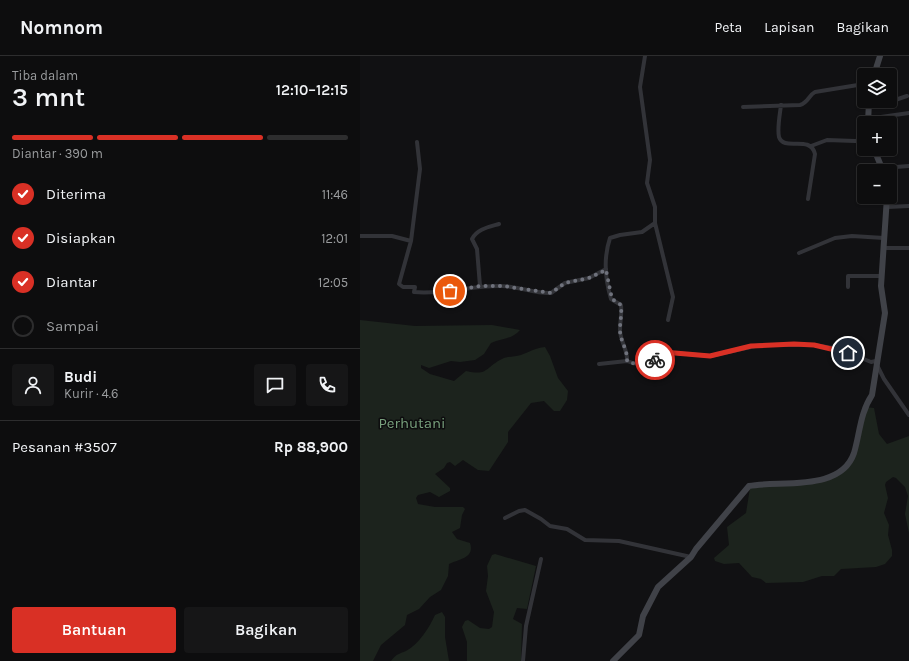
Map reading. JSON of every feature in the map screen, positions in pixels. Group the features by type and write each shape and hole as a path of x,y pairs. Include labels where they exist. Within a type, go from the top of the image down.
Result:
{"street":[{"path":"645,56 640,87 650,160 647,183 655,207 655,223 673,297 668,320"},
{"path":"876,68 880,56"},
{"path":"743,107 800,105 804,104 811,95 816,92 857,85"},
{"path":"897,99 907,96"},
{"path":"781,105 780,140 811,146 827,140 857,141"},
{"path":"893,116 909,113"},
{"path":"417,142 420,169 411,241 399,284 403,287 412,286 415,287 414,292 422,293 450,291 480,286 503,286 551,293 565,283 589,278 606,270"},
{"path":"808,199 815,154 811,146"},
{"path":"897,167 909,166"},
{"path":"613,661 639,635 643,616 658,587 691,557 749,486 812,482 840,473 847,466 854,454 865,406 872,395 885,313 881,289 887,207 909,206"},
{"path":"627,361 628,356 620,331 623,317 621,305 612,299 606,270 606,252 610,238 642,232 655,223"},
{"path":"480,286 477,249 472,239 474,235 484,229 499,224"},
{"path":"360,236 392,236 411,241"},
{"path":"799,253 835,238 852,236 884,238"},
{"path":"884,248 909,248"},
{"path":"848,287 848,276 882,276"},
{"path":"599,364 627,361 634,364 648,363 653,362 663,352 710,356 751,346 794,344 814,345 840,350 871,362 877,362"},
{"path":"877,362 884,379 909,415"},
{"path":"505,518 524,510 550,526 567,529 585,540 620,541 691,557"},
{"path":"523,661 526,626 541,559"}],"green space":[{"name":"Perhutani","path":"360,320 415,326 492,325 520,330 513,336 491,343 484,354 475,360 460,362 451,361 429,368 421,365 421,368 430,374 454,381 466,371 483,372 504,358 519,356 535,349 545,347 558,378 568,391 567,400 560,411 554,411 544,401 531,403 508,432 508,442 489,471 478,470 463,460 455,466 450,462 447,463 444,468 435,474 450,488 450,491 439,497 430,492 418,495 416,498 418,504 435,507 463,507 465,509 462,515 460,528 452,532 457,539 470,543 470,552 465,557 449,564 448,576 441,590 430,597 419,609 407,615 405,625 381,645 373,661 360,661"},
{"path":"866,407 874,408 879,434 887,444 909,436 909,533 905,514 908,496 905,487 893,477 886,482 885,485 888,498 884,513 889,525 888,535 892,556 885,564 876,567 841,569 834,576 822,576 803,582 766,583 761,579 752,577 739,563 724,564 715,561 714,558 729,545 727,527 746,513 750,488 830,479 841,474 848,466"},
{"path":"495,554 536,566 527,609 517,608 513,619 522,624 521,661 467,661 467,642 462,627 465,621 468,620 480,628 489,629 492,627 494,612 486,591 488,576 487,566 492,555"},
{"path":"442,612 445,617 445,637 449,661 391,661 399,654 411,648 427,630 435,615"}],"way so far":[{"path":"450,291 480,286 503,286 551,293 565,283 589,278 606,270 608,289 612,299 621,305 623,317 620,331 628,356 627,361 634,364 648,363 655,360"}],"route":[{"path":"655,360 658,354 663,352 673,352 695,356 710,356 720,355 760,344 814,345 848,353"}]}
